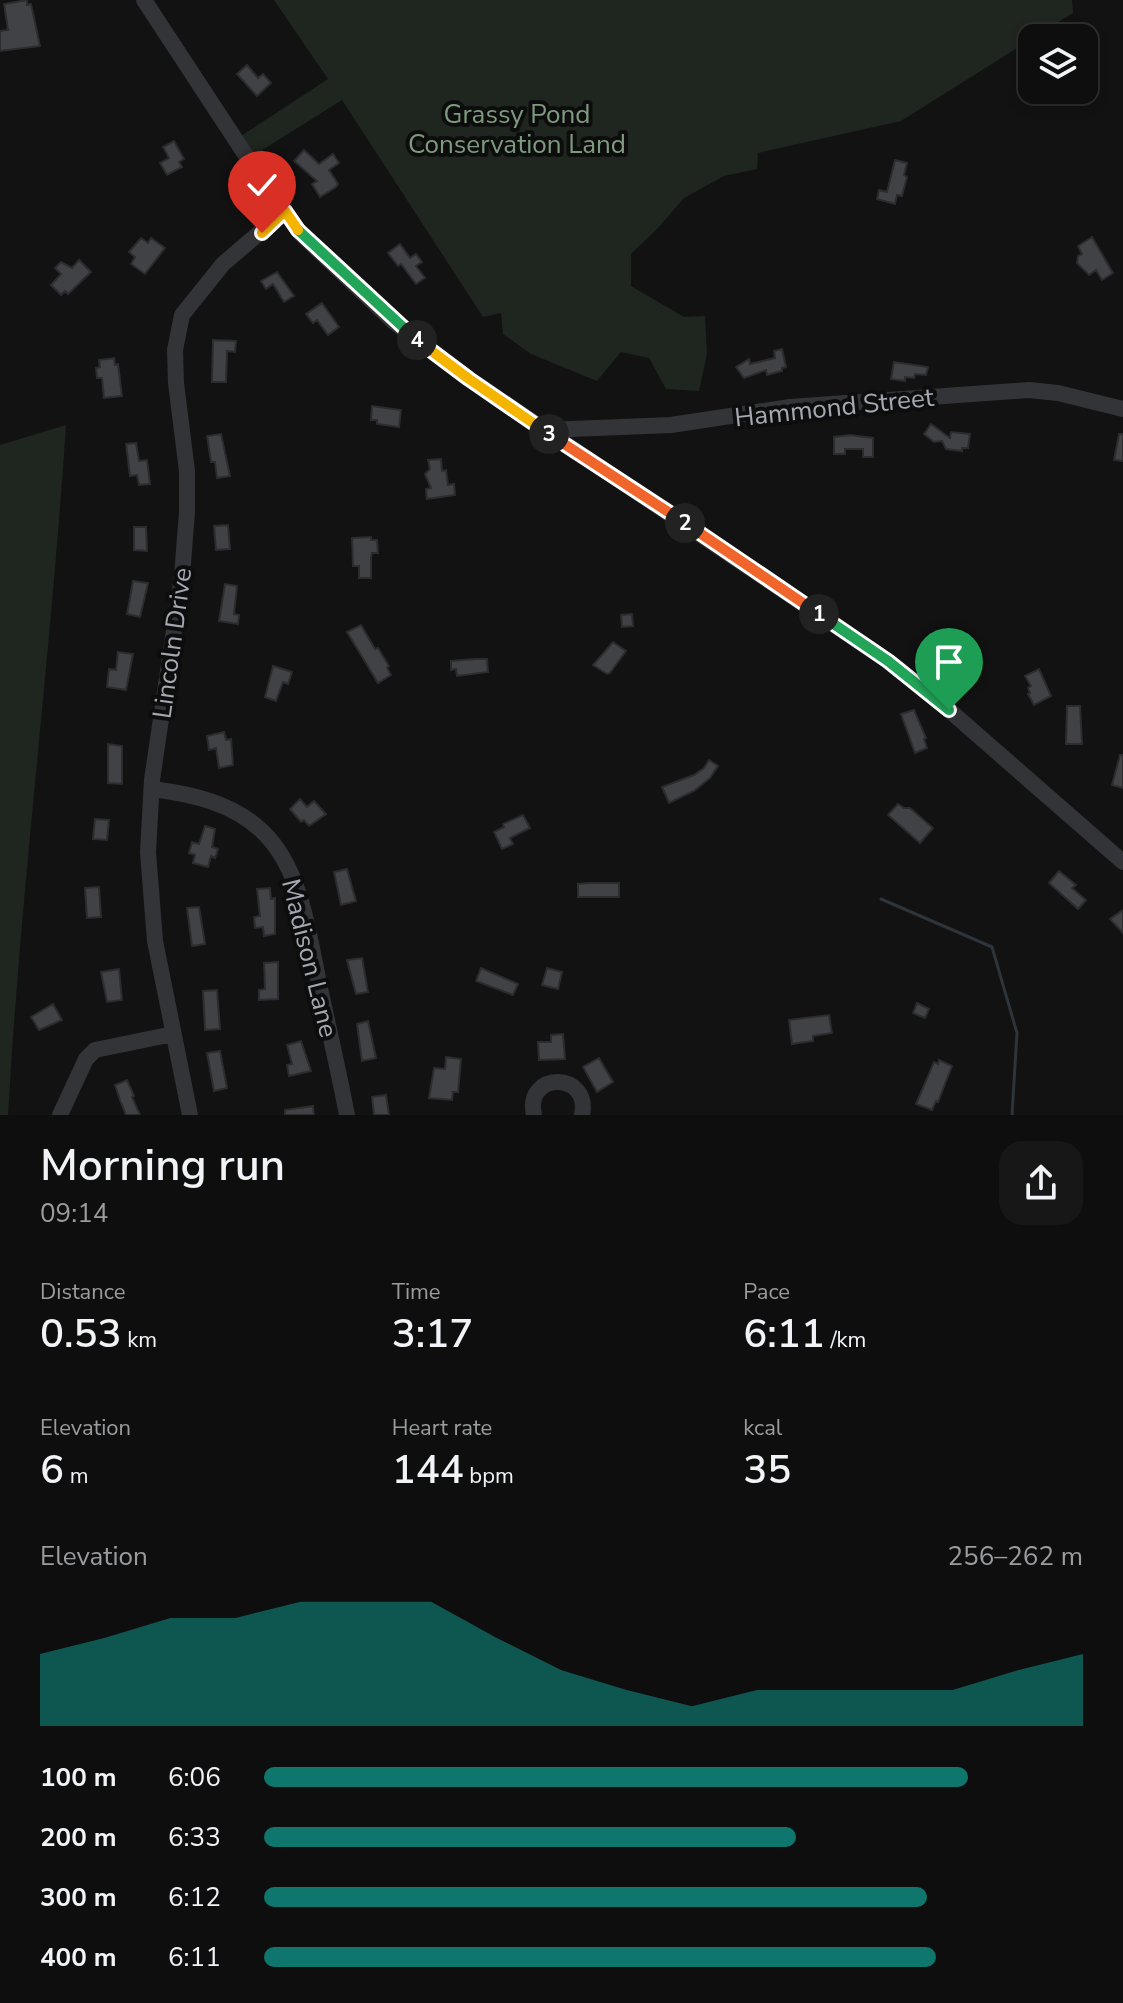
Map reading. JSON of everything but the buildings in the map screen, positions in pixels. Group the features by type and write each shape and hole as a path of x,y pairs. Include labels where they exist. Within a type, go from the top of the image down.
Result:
{"street":[{"path":"144,0 301,234 394,322 469,379 896,667 1123,862"},
{"name":"Lincoln Drive","path":"190,1115 155,941 149,881 152,789 182,576 187,512 187,471 175,361 182,315 223,264 285,211"},
{"name":"Hammond Street","path":"544,430 671,425 790,407 1029,390 1058,393 1123,409"},
{"name":"Madison Lane","path":"152,789 184,793 233,811 265,834 280,854 293,880 304,915 347,1115"},
{"path":"60,1115 86,1059 95,1050 173,1034"},
{"path":"534,1115 532,1107 536,1094 545,1085 558,1081 571,1085 580,1094 582,1115"}],"green space":[{"name":"Grassy Pond Conservation Land","path":"274,0 1072,0 1073,13 1055,24 1018,24 1018,48 901,121 758,153 757,169 724,176 684,198 631,254 631,286 684,317 705,316 707,354 699,391 666,389 649,358 621,352 597,381 531,354 503,334 501,313 483,317 342,100 253,156 241,136 328,79"},
{"path":"66,425 20,942 8,1115 0,1115 0,445"}],"waterway":[{"path":"881,899 992,947 1017,1033 1012,1115"}],"route":[{"path":"262,233 285,211 301,234 394,322 430,351 888,661 949,710"}]}
